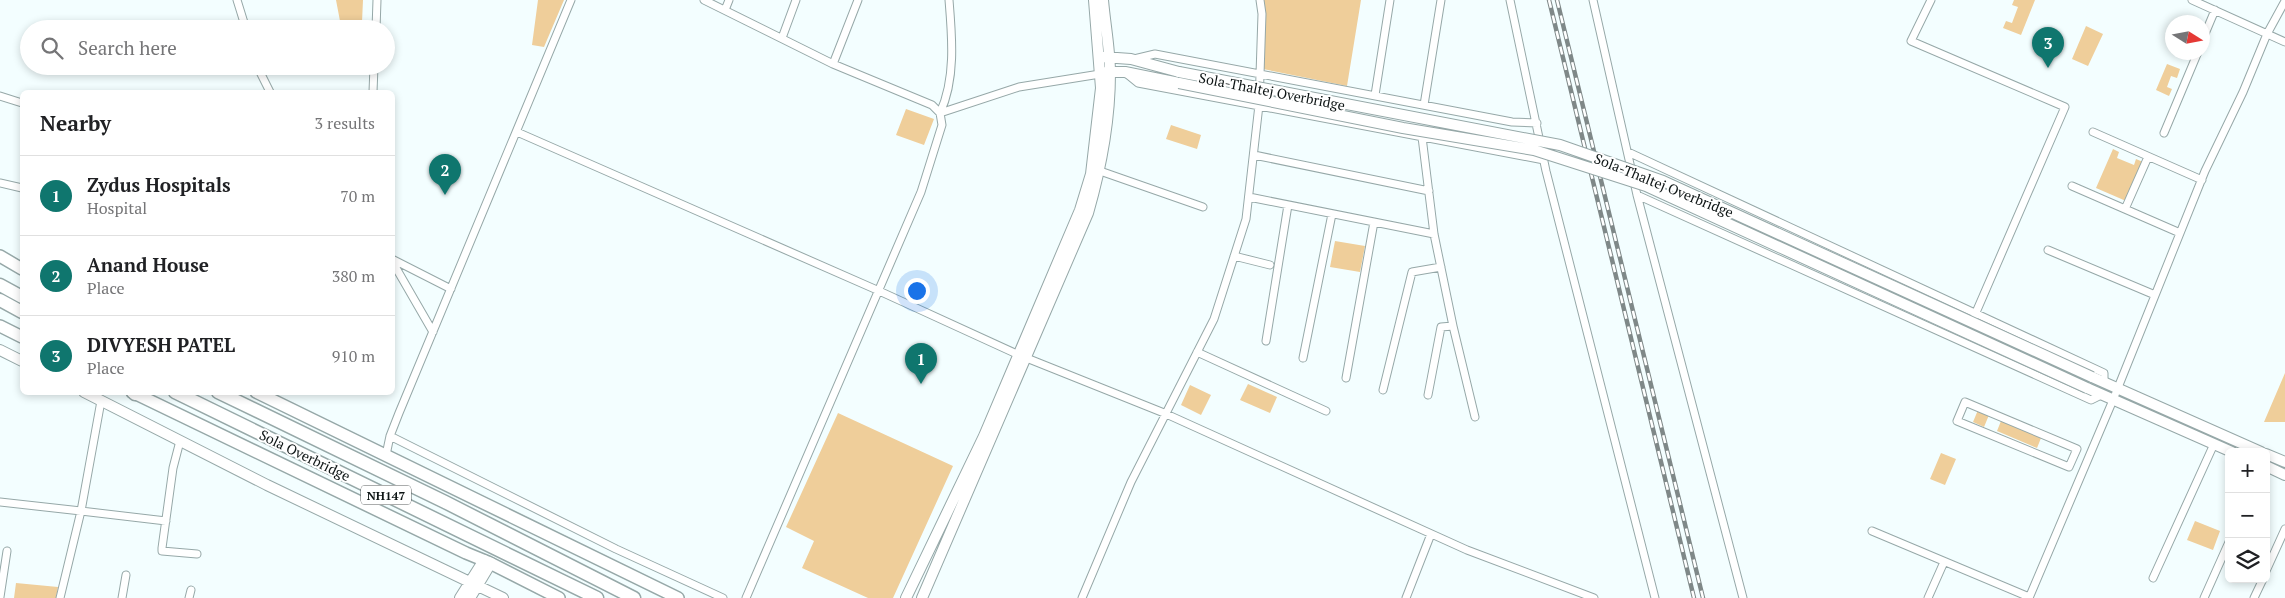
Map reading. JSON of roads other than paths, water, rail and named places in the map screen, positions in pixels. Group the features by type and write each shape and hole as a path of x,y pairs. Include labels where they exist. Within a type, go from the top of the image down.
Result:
{"highway":[{"path":"0,285 20,296"},
{"path":"0,300 20,311"},
{"name":"Sola Overbridge","path":"181,395 597,598"},
{"name":"Sola Overbridge","path":"224,395 454,507 634,598"}],"main road":[{"path":"0,256 20,268"},
{"path":"0,326 20,336"},
{"path":"137,395 559,598"},
{"path":"262,395 678,598"}],"street":[{"path":"237,0 243,20"},
{"path":"376,20 377,0"},
{"path":"386,455 390,436 571,0"},
{"path":"704,0 833,64 932,105 940,113"},
{"path":"725,10 728,0"},
{"path":"782,38 796,0"},
{"path":"833,64 858,0"},
{"path":"746,598 921,192 942,125 940,113 946,100 952,29 949,0"},
{"path":"1094,0 1104,57"},
{"path":"906,598 956,497 1088,213 1100,171 1105,72 1103,0"},
{"path":"1082,598 1131,482 1164,413 1214,319 1246,219 1259,104 1262,14 1260,0"},
{"path":"1375,95 1390,0"},
{"path":"1424,105 1441,0"},
{"path":"1510,0 1544,160 1655,598"},
{"path":"1593,0 1637,195 1743,598"},
{"path":"1931,0 1911,41 2065,107 1973,318"},
{"path":"2192,0 2285,42"},
{"path":"1872,532 2029,598 2113,400 2202,180 2268,34 2285,1"},
{"path":"2210,22 2215,10"},
{"path":"1104,57 1131,59 1155,54 1512,122 1537,123"},
{"path":"1131,59 1179,77"},
{"path":"2164,133 2195,60"},
{"path":"940,113 1019,87 1105,72 1179,77"},
{"path":"922,598 1022,357 1080,210 1088,183 1097,136 1105,72"},
{"path":"1125,72 1138,83 1259,104 1544,160"},
{"path":"262,75 269,90"},
{"path":"373,90 374,75"},
{"name":"Sola-Thaltej Overbridge","path":"1179,77 1560,144 1663,181 1973,318 2104,383 2252,448"},
{"name":"Sola-Thaltej Overbridge","path":"1179,77 1403,128 1534,150 1646,186 2101,395 2225,449"},
{"path":"0,96 20,102"},
{"path":"517,132 878,290 1022,357 1164,413 1466,550 1594,598"},
{"path":"2093,132 2202,180"},
{"path":"1422,137 1434,234 1453,326 1475,417"},
{"path":"1628,152 1973,318 2104,372 2104,383"},
{"path":"1254,156 1429,191"},
{"path":"2125,209 2148,157"},
{"path":"1100,171 1203,206"},
{"path":"0,183 20,188"},
{"path":"2072,186 2180,233"},
{"path":"1637,195 2091,400 2101,395"},
{"path":"1249,197 1434,234"},
{"path":"1266,341 1288,205"},
{"path":"1303,358 1332,214"},
{"path":"1346,378 1374,222"},
{"path":"2048,250 2155,296"},
{"path":"1234,256 1270,265"},
{"path":"395,261 451,288"},
{"path":"395,265 433,332"},
{"path":"1383,390 1412,272 1441,267"},
{"path":"1428,395 1441,327 1453,326"},
{"path":"0,350 20,360"},
{"path":"1196,352 1326,411"},
{"path":"90,395 267,485 503,598"},
{"path":"60,598 81,510 101,401"},
{"path":"2076,452 2069,467 2064,466 1958,420 1965,402 2077,449 2076,452 2088,457"},
{"path":"390,436 616,549 723,598"},
{"path":"180,441 173,468 162,551 197,554"},
{"path":"2153,578 2214,444"},
{"path":"2270,456 2285,462"},
{"path":"2072,460 2084,466"},
{"path":"2270,468 2285,475"},
{"path":"0,502 166,521"},
{"path":"2270,562 2285,529"},
{"path":"1406,598 1431,534"},
{"path":"0,597 7,551"},
{"path":"2204,598 2225,551"},
{"path":"470,598 487,562"},
{"path":"1928,598 1944,562"},
{"path":"122,598 126,575"},
{"path":"2254,598 2260,583"},
{"path":"460,598 475,584"}],"railway":[{"path":"1549,0 1694,598"},
{"path":"1557,0 1703,598"}],"place":[{"name":"DIVYESH PATEL","path":"2048,68"},
{"name":"Anand House","path":"445,195"},
{"name":"Zydus Hospitals","path":"921,384"}]}
